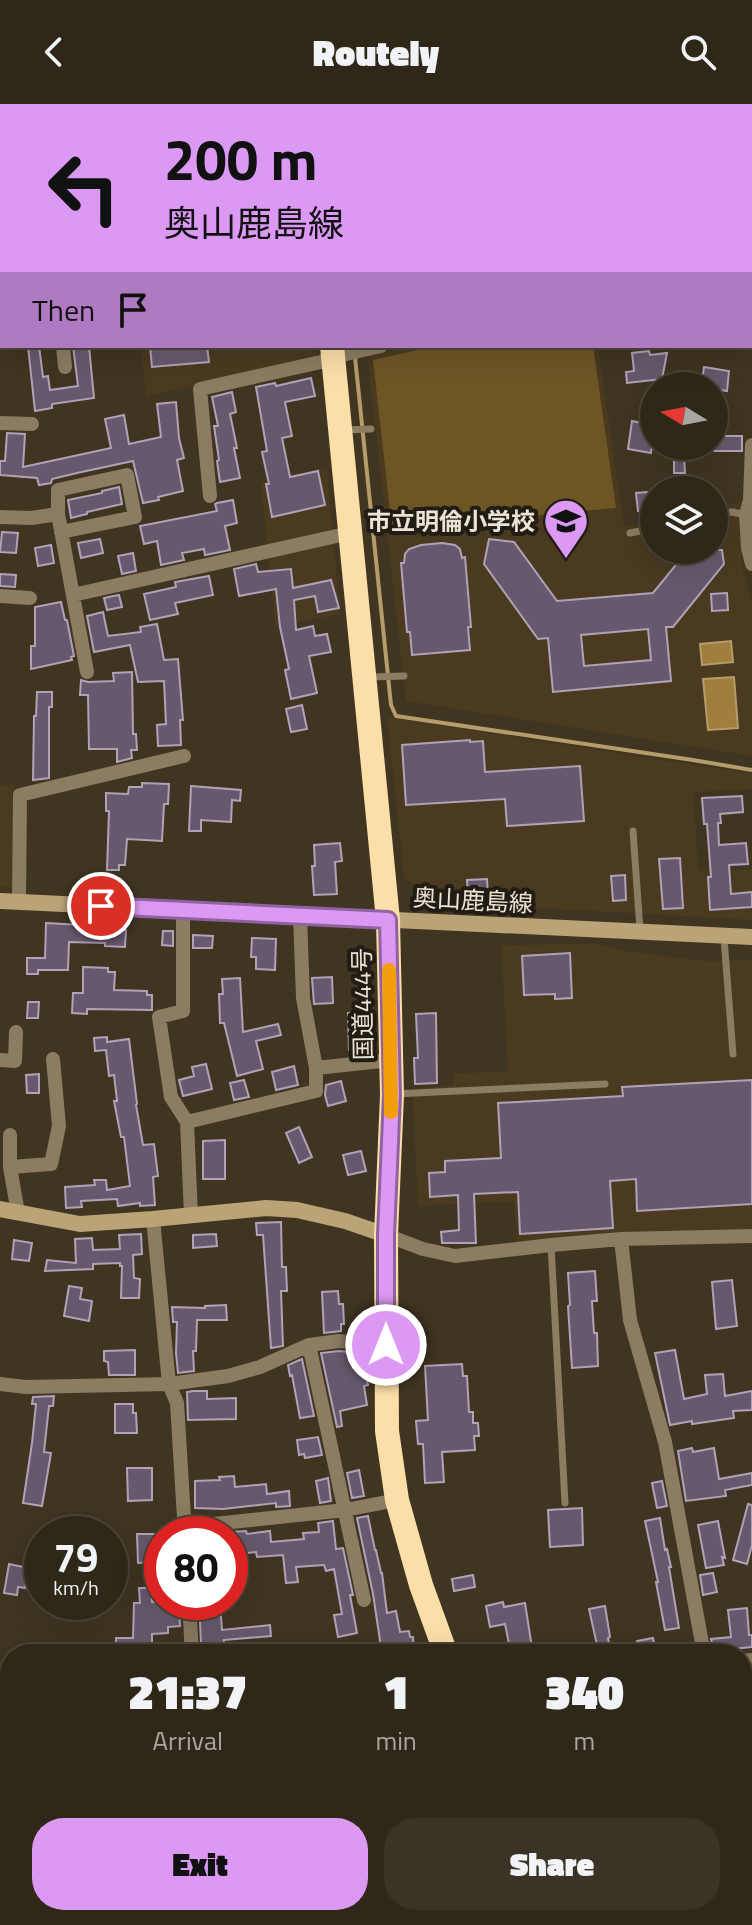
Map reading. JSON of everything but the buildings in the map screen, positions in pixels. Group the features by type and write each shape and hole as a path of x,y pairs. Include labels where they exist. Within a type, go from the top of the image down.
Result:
{"highway":[{"name":"国道444号","path":"337,352 347,430 350,533 372,677 388,920 392,1095 386,1235 387,1431 397,1500 421,1585 442,1644"}],"main road":[{"name":"奥山鹿島線","path":"0,901 752,937"},
{"path":"0,1209 80,1224 266,1208 297,1210 386,1235"}],"street":[{"path":"63,348 65,367"},
{"path":"210,496 200,389 321,362 337,352 372,348"},
{"path":"0,423 32,424"},
{"path":"752,445 751,500 746,515 752,564"},
{"path":"61,532 135,517 127,475 58,490 58,514 61,532 87,672"},
{"path":"0,517 31,518 58,514"},
{"path":"73,595 350,533"},
{"path":"0,596 30,598"},
{"path":"19,902 20,795 184,756"},
{"path":"183,911 183,1011 159,1017 171,1097 187,1122 191,1216"},
{"path":"187,1122 316,1091 316,1068 303,998 300,916"},
{"path":"0,1060 15,1061 16,1032"},
{"path":"10,1167 51,1164 59,1126 53,1059"},
{"path":"316,1068 391,1060"},
{"path":"10,1135 10,1167 18,1213"},
{"path":"153,1219 169,1384 177,1403 184,1516"},
{"path":"386,1235 423,1249 455,1256 621,1239 752,1236"},
{"path":"621,1239 630,1320 665,1442 702,1644"},
{"path":"0,1384 26,1387 169,1384 228,1376 260,1367 309,1345 339,1341 386,1345"},
{"path":"309,1345 364,1600"},
{"path":"248,1523 397,1500"},
{"path":"190,1620 191,1644"}],"lane":[{"path":"347,430 369,429"},
{"path":"728,513 746,515"},
{"path":"630,533 640,531"},
{"path":"372,677 404,676"},
{"path":"633,831 640,932"},
{"path":"724,936 733,1054"},
{"path":"392,1095 605,1084"},
{"path":"551,1245 565,1503"}],"shaded area":[{"path":"141,348 315,348 317,360 146,396"},
{"name":"市立明倫小学校","path":"403,348 598,348 624,526 640,523 640,564 728,564 728,505 742,502 739,527 743,571 752,604 752,756 406,701 367,356"},
{"path":"426,348 593,348 616,508 392,529 373,360"},
{"path":"327,467 340,614 275,627 261,483"},
{"path":"731,641 733,662 702,665 700,644"},
{"path":"734,677 738,728 708,730 703,679"},
{"path":"387,717 752,774 752,789 694,792 698,871 752,870 752,920 432,902 404,877"},
{"path":"0,785 14,785 13,887 0,887"},
{"path":"595,944 707,961 752,960 752,1230 614,1233 517,1241 514,1201 418,1206 412,1089 453,1085 454,1073 508,1072 501,945"}],"waterway":[{"path":"355,357 391,705 396,716 752,770"}],"slow traffic":[{"path":"389,970 391,1112"}],"place":[{"name":"市立明倫小学校","path":"566,560"}],"route":[{"path":"101,906 388,920 392,1095 386,1235 386,1345"}]}
